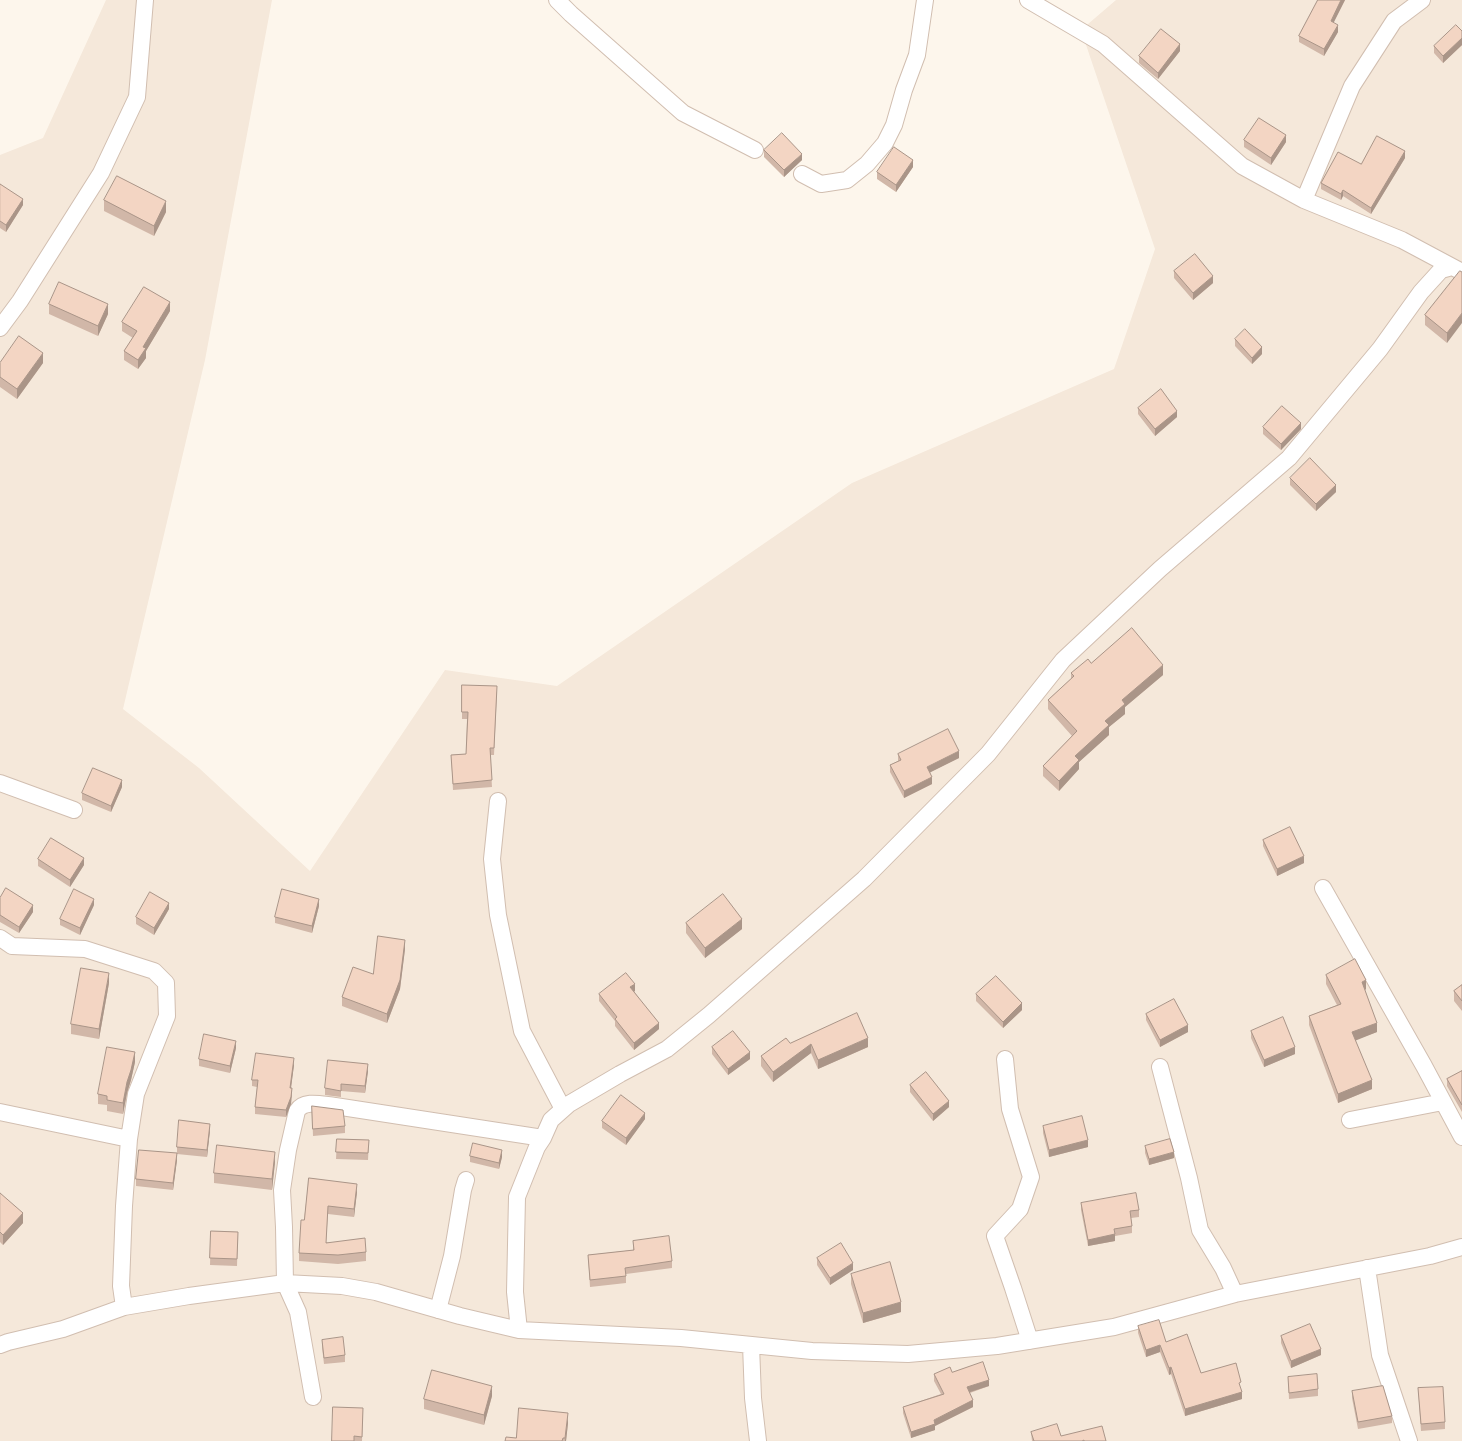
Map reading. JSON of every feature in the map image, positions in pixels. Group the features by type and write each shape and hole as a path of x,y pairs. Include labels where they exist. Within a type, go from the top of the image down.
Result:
{"street":[{"path":"0,328 20,300 101,173 138,96 145,0"},
{"path":"557,0 683,113 755,150"},
{"path":"802,174 821,184 847,180 867,164 885,143 894,125 904,90 917,55 925,0"},
{"path":"1028,0 1103,44 1242,166 1304,200 1402,240 1457,269"},
{"path":"1304,200 1352,86 1394,21 1422,0"},
{"path":"519,1330 515,1292 517,1197 537,1147 551,1120 569,1104 667,1049 709,1015 864,879 988,754 1063,660 1160,569 1289,458 1380,349 1421,292 1442,270 1457,269"},
{"path":"0,783 74,810"},
{"path":"498,802 492,859 498,914 522,1031 563,1109"},
{"path":"1323,888 1462,1137"},
{"path":"0,938 12,946 85,949 154,971 166,983 167,1016 136,1094 129,1139 124,1206 121,1286 124,1307"},
{"path":"1005,1058 1010,1109 1031,1177 1020,1209 995,1236 1014,1288 1030,1341"},
{"path":"1160,1068 1200,1230 1223,1268 1235,1294"},
{"path":"1350,1120 1443,1102"},
{"path":"313,1397 298,1312 285,1283 282,1190 296,1111 302,1105 309,1104 335,1106 543,1138"},
{"path":"0,1112 129,1139"},
{"path":"438,1310 452,1256 466,1180"},
{"path":"0,1345 62,1329 124,1307 189,1296 285,1283 342,1286 376,1292 438,1310 519,1330 681,1338 812,1351 908,1354 997,1346 1114,1327 1235,1294 1430,1256 1462,1247"},
{"path":"1367,1268 1380,1355 1409,1441"},
{"path":"751,1345 753,1398 758,1441"}],"shaded area":[{"path":"106,0 272,0 205,360 123,709 199,768 310,871 445,670 557,686 852,483 1114,369 1155,249 1081,30 1116,0 1462,0 1462,1441 0,1441 0,155 43,138"}],"building":[{"path":"1318,0 1341,0 1331,21 1338,25 1324,49 1299,36"},
{"path":"1456,25 1462,31 1462,38 1443,56 1434,46"},
{"path":"1161,29 1180,44 1158,73 1139,56"},
{"path":"1259,118 1286,135 1271,158 1244,140"},
{"path":"782,133 802,154 784,170 764,150"},
{"path":"1377,136 1405,151 1371,208 1343,190 1341,194 1321,183 1338,152 1361,164"},
{"path":"894,147 913,160 896,185 877,172"},
{"path":"117,176 166,201 154,226 104,200"},
{"path":"0,184 23,199 6,225 0,221"},
{"path":"1195,254 1213,276 1193,293 1174,271"},
{"path":"1460,271 1462,272 1462,313 1447,333 1425,315"},
{"path":"59,282 108,304 98,326 49,304"},
{"path":"144,287 170,302 143,347 146,348 138,360 124,351 137,331 122,322"},
{"path":"1245,329 1262,347 1252,358 1235,339"},
{"path":"19,336 43,353 17,389 0,377 0,363"},
{"path":"1161,389 1177,411 1155,429 1138,408"},
{"path":"1282,406 1301,423 1281,444 1263,427"},
{"path":"1310,458 1336,485 1316,504 1290,478"},
{"path":"1132,628 1163,665 1122,700 1125,704 1105,721 1109,725 1075,756 1079,760 1059,781 1043,766 1077,731 1048,700 1074,676 1071,673 1088,659 1091,663"},
{"path":"462,685 497,686 494,748 490,748 492,780 453,784 451,755 466,754 468,712 462,712"},
{"path":"948,729 959,751 927,767 932,777 904,791 890,765 901,760 898,754"},
{"path":"93,768 122,780 111,806 82,793"},
{"path":"1290,827 1304,856 1277,869 1263,840"},
{"path":"51,838 84,858 70,880 38,859"},
{"path":"6,888 33,905 19,927 0,915 0,898"},
{"path":"74,889 94,899 80,928 60,919"},
{"path":"282,889 319,899 312,926 275,917"},
{"path":"150,892 169,903 154,928 136,917"},
{"path":"723,894 742,919 705,948 686,923"},
{"path":"378,936 405,940 400,980 387,1014 342,997 353,967 373,974"},
{"path":"1355,959 1366,980 1362,982 1377,1023 1352,1032 1372,1080 1338,1094 1309,1016 1341,1004 1326,975"},
{"path":"81,968 109,973 99,1029 71,1024"},
{"path":"626,973 635,984 630,987 659,1023 634,1043 615,1019 617,1017 599,994"},
{"path":"996,976 1022,1003 1003,1022 976,994"},
{"path":"1462,985 1462,1001 1454,991"},
{"path":"1174,999 1188,1025 1160,1040 1146,1014"},
{"path":"857,1013 868,1038 818,1060 811,1044 773,1072 761,1056 786,1038 790,1043"},
{"path":"1283,1017 1295,1047 1264,1060 1251,1031"},
{"path":"733,1031 750,1052 728,1069 712,1047"},
{"path":"204,1034 236,1041 230,1066 199,1059"},
{"path":"107,1047 135,1052 123,1103 107,1100 107,1096 98,1094"},
{"path":"256,1053 294,1058 290,1088 292,1088 291,1097 286,1110 255,1107 258,1080 252,1080"},
{"path":"328,1060 368,1064 365,1086 341,1084 341,1091 325,1088"},
{"path":"1462,1071 1462,1105 1447,1079"},
{"path":"926,1072 949,1101 933,1114 910,1085"},
{"path":"621,1095 645,1113 626,1138 602,1121"},
{"path":"312,1106 343,1110 345,1126 313,1129"},
{"path":"1082,1116 1088,1140 1049,1150 1043,1126"},
{"path":"179,1120 210,1124 207,1150 177,1147"},
{"path":"337,1139 369,1140 368,1153 336,1152"},
{"path":"1170,1139 1174,1152 1149,1159 1145,1146"},
{"path":"473,1143 502,1150 499,1163 470,1156"},
{"path":"217,1145 275,1152 272,1179 214,1173"},
{"path":"139,1150 177,1153 173,1183 136,1179"},
{"path":"309,1178 357,1184 354,1209 328,1206 326,1243 365,1238 366,1252 338,1255 299,1253 301,1220 304,1220"},
{"path":"0,1193 23,1213 3,1235 0,1232"},
{"path":"1136,1193 1139,1210 1130,1211 1132,1226 1114,1229 1115,1234 1088,1240 1081,1203"},
{"path":"211,1231 238,1232 237,1259 210,1258"},
{"path":"669,1236 672,1261 625,1268 626,1276 590,1280 588,1255 634,1250 633,1241"},
{"path":"841,1243 853,1263 830,1278 817,1258"},
{"path":"890,1262 901,1302 863,1313 851,1274"},
{"path":"1159,1320 1166,1342 1187,1334 1201,1373 1236,1363 1242,1392 1185,1409 1171,1367 1169,1368 1160,1345 1146,1350 1138,1326"},
{"path":"1310,1324 1321,1349 1291,1361 1281,1336"},
{"path":"343,1337 345,1355 324,1358 322,1340"},
{"path":"983,1362 989,1380 967,1387 973,1400 934,1420 935,1424 911,1432 903,1407 944,1394 934,1374 950,1367 952,1372"},
{"path":"432,1370 492,1386 484,1415 424,1399"},
{"path":"1317,1374 1318,1389 1289,1393 1288,1377"},
{"path":"1383,1386 1392,1416 1358,1422 1352,1391"},
{"path":"1443,1387 1445,1422 1421,1424 1418,1388"},
{"path":"333,1407 363,1408 362,1437 354,1436 354,1441 332,1441"},
{"path":"519,1408 568,1413 565,1438 563,1438 562,1441 505,1441 506,1437 516,1438"},
{"path":"1057,1424 1061,1436 1102,1426 1106,1441 1034,1441 1031,1432"}]}
